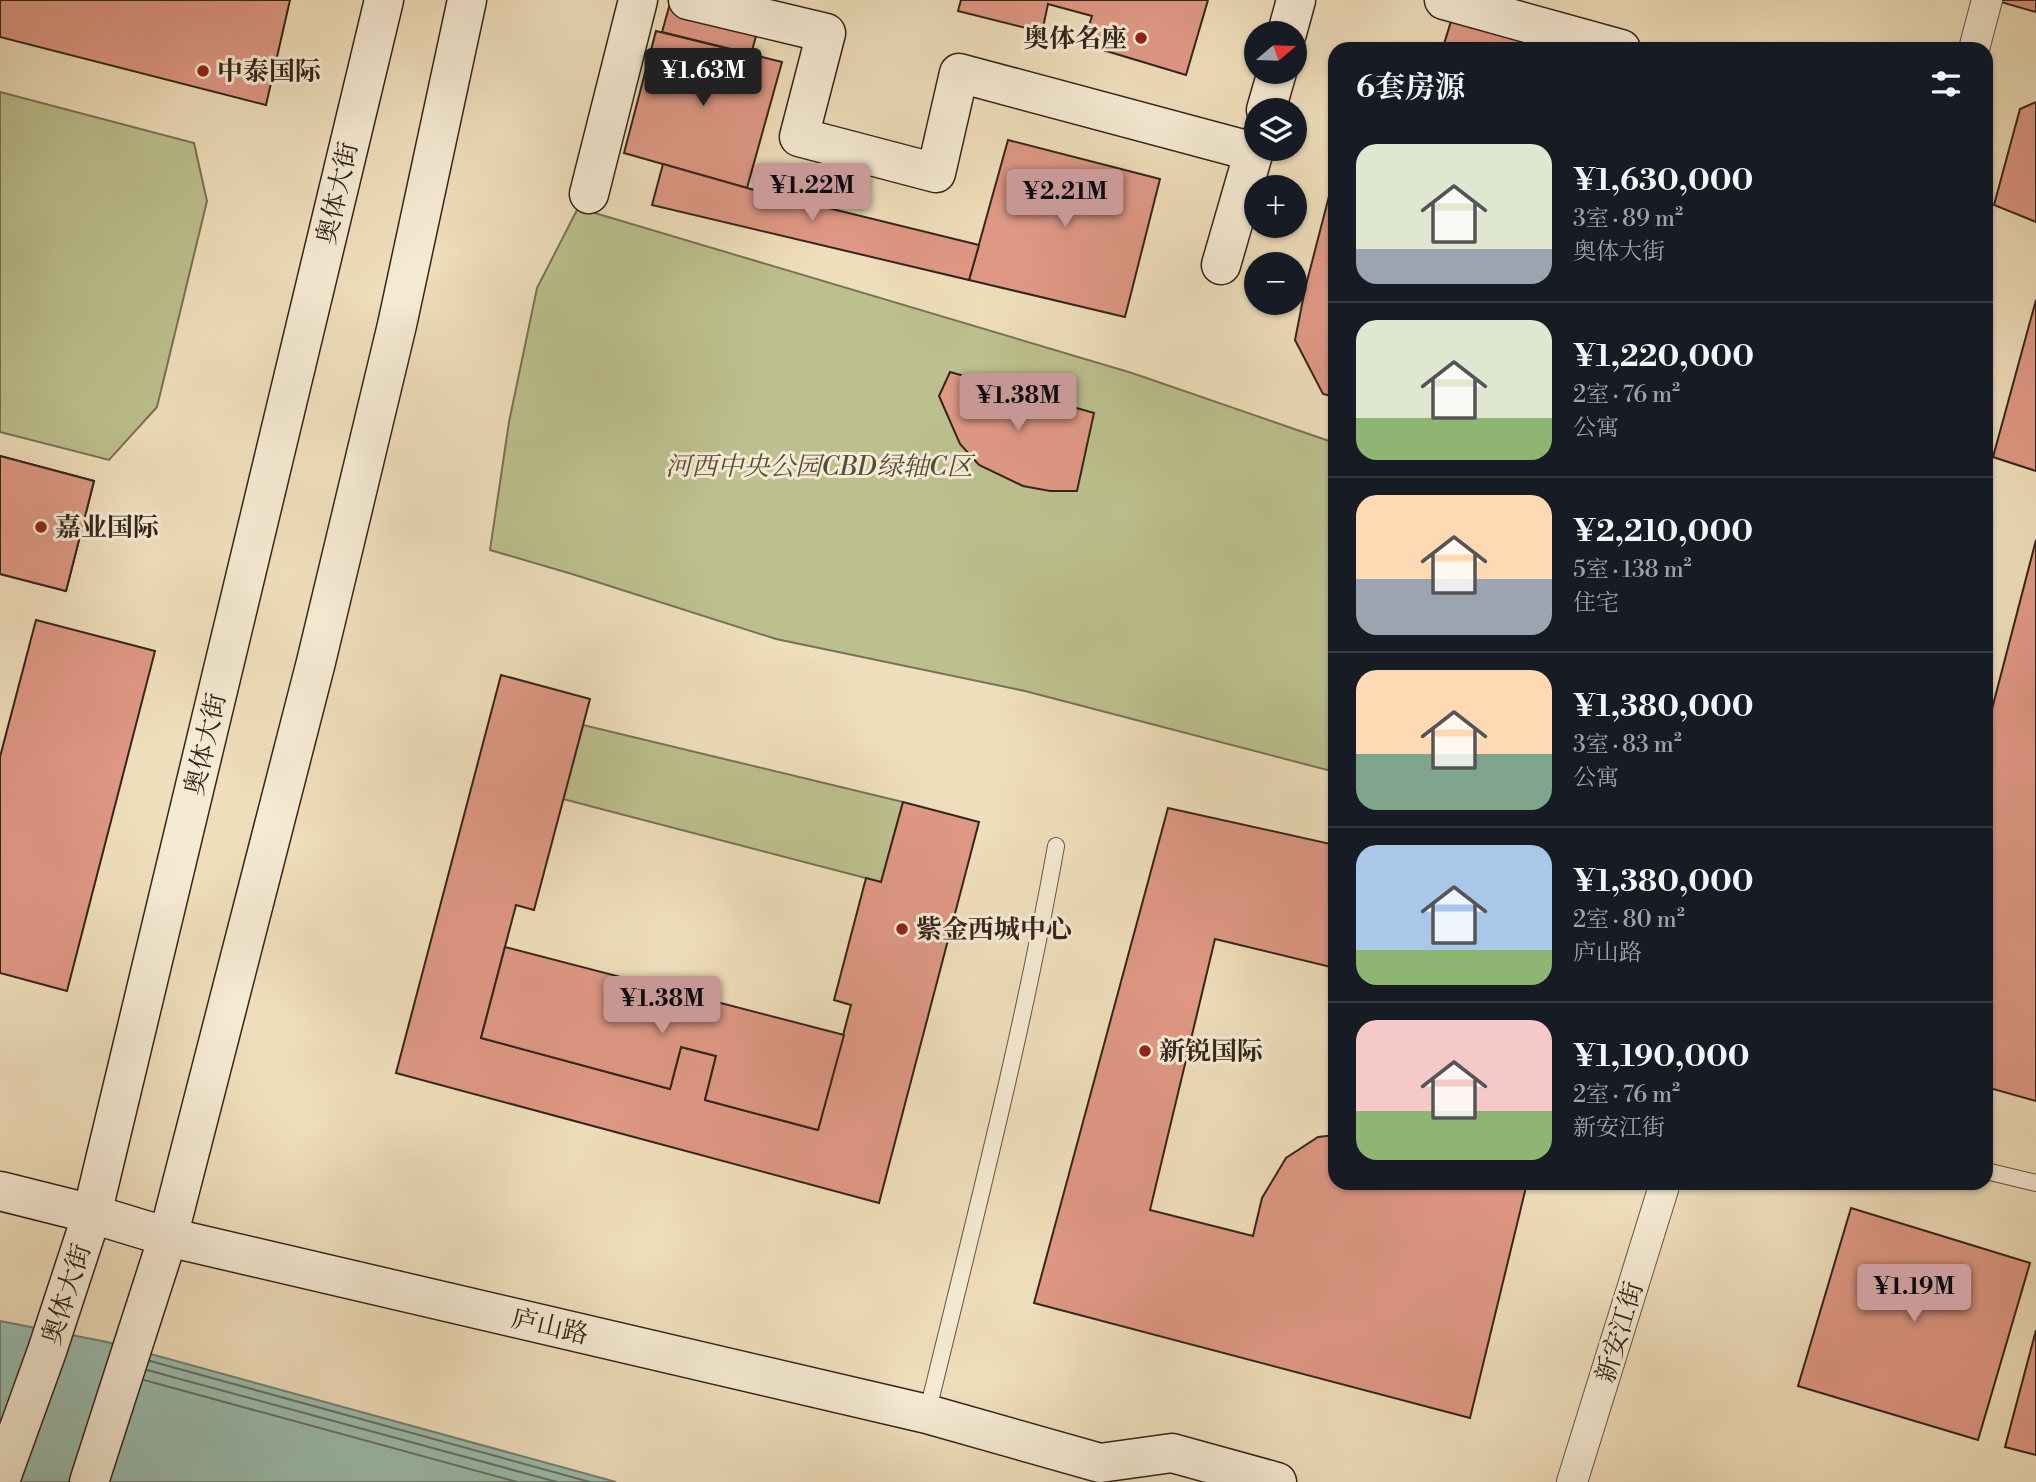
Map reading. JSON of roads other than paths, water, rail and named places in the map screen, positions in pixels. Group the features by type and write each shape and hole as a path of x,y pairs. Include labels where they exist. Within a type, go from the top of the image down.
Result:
{"main road":[{"name":"奥体大街","path":"0,1481 92,1214 384,0"},
{"path":"89,1482 168,1237 316,662 397,325 467,0"},
{"path":"589,194 638,0"},
{"path":"688,0 826,33 799,137 936,173 960,73 1244,145"},
{"path":"1290,21 1296,0"},
{"path":"1444,0 1596,42"},
{"path":"1221,265 1251,161"},
{"name":"庐山路","path":"0,1191 92,1214 168,1237 927,1414 1110,1473 1172,1453 1277,1482"}],"street":[{"path":"1976,42 1987,0"},
{"name":"新安江街","path":"1572,1482 1663,1190"}],"lane":[{"path":"927,1414 1043,920 1056,846"},
{"path":"1993,1173 2036,1184"}],"water":[{"path":"0,1321 107,1342 616,1482 0,1482"}],"place":[{"name":"奥体名座","path":"1141,38"},
{"name":"中泰国际","path":"203,71"},
{"name":"嘉业国际","path":"41,527"},
{"name":"紫金西城中心","path":"902,929"},
{"name":"新锐国际","path":"1145,1051"}],"park label":[{"name":"河西中央公园CBD绿轴C区","path":"819,466"}]}
